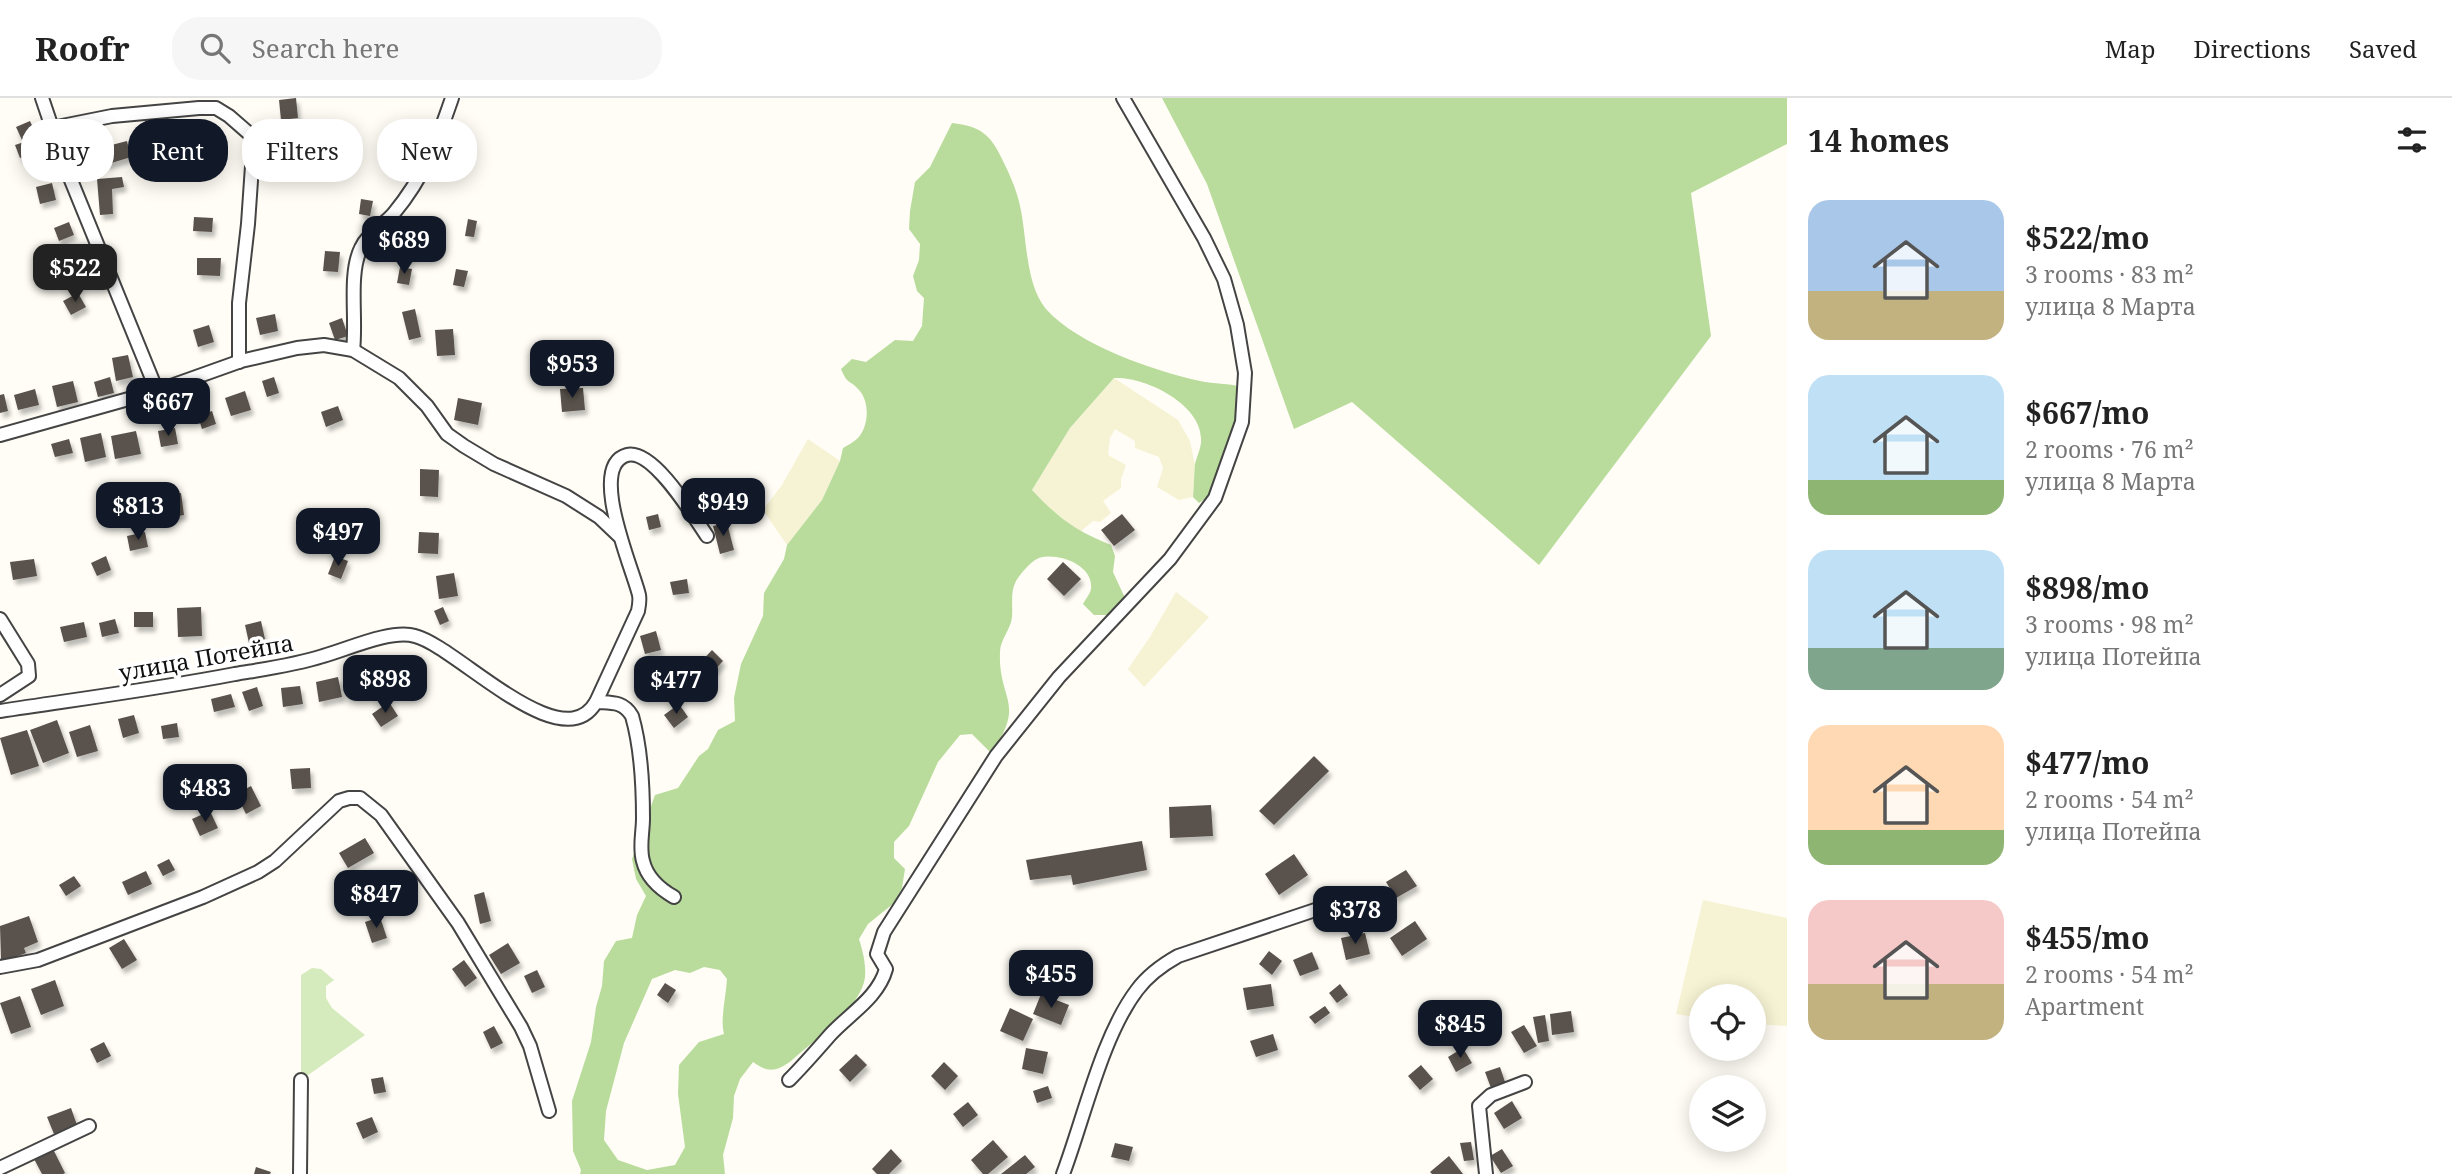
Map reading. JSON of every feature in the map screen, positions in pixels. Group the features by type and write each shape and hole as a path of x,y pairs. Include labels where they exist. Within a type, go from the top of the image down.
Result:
{"street":[{"path":"42,98 49,119"},
{"path":"353,350 356,332 354,280 360,249 392,216 426,169 452,98"},
{"path":"789,1080 882,983 886,969 877,954 884,933 996,756 1051,686 1170,558 1215,498 1242,422 1245,373 1237,325 1224,279 1204,238 1123,98"},
{"path":"97,119 216,108 242,127"},
{"path":"74,182 158,391"},
{"path":"239,362 239,303 251,182"},
{"path":"0,435 158,391 239,362 297,348 324,345 353,350 399,378 427,406 447,434 494,464 566,496 599,517 620,536"},
{"path":"674,897 657,884 643,863 642,793 632,716 626,707 618,703 596,702 638,611 640,598 620,536 611,474 617,460 629,454 642,456 660,471 707,536"},
{"path":"0,620 28,664 29,676 0,695"},
{"name":"улица Потейпа","path":"0,711 192,682 311,660 398,634 415,635 438,645 513,698 552,717 567,720 580,718 591,712 596,702"},
{"path":"0,967 37,960 203,897 258,872 281,856 339,801 360,798 382,815 457,923 510,1007 530,1046 549,1111"},
{"path":"1063,1174 1122,1013 1138,988 1158,968 1178,956 1348,899"},
{"path":"300,1174 301,1080"},
{"path":"1486,1174 1479,1106 1491,1095 1525,1082"},
{"path":"0,1168 89,1126"}],"shaded area":[{"path":"1114,378 1178,420 1190,441 1195,465 1193,497 1179,500 1157,487 1163,468 1159,457 1135,448 1135,441 1115,429 1110,438 1108,455 1126,465 1121,488 1103,501 1111,513 1100,522 1093,521 1080,532 1050,509 1032,490 1070,428"},
{"path":"808,439 840,461 822,500 787,545 763,510 782,485"},
{"path":"1176,592 1209,617 1144,687 1128,669"},
{"path":"1703,900 1787,918 1787,1026 1766,1025 1766,984 1689,984 1689,1016 1676,1014"}],"green space":[{"path":"1162,98 1787,98 1787,144 1691,193 1711,336 1539,565 1352,402 1294,429 1207,184"},
{"path":"952,123 984,133 999,152 1019,200 1030,273 1039,299 1046,309 1077,334 1118,355 1181,377 1242,387 1237,427 1208,497 1199,503 1193,497 1195,464 1201,441 1198,425 1181,403 1168,394 1140,382 1114,378 1070,428 1032,490 1068,523 1111,545 1115,556 1113,572 1125,598 1111,615 1094,615 1083,604 1091,589 1087,573 1073,562 1056,557 1039,558 1018,578 1013,589 1012,617 1000,652 1009,712 1002,736 991,753 972,734 960,735 938,762 909,826 894,842 894,858 905,869 902,888 894,903 868,924 859,939 865,967 862,988 835,1023 791,1061 772,1070 753,1062 740,1079 734,1096 733,1118 723,1155 725,1174 580,1174 581,1170 573,1151 572,1101 591,1042 604,961 616,941 632,938 637,915 646,896 636,879 632,859 655,795 678,788 699,756 708,749 718,730 735,721 734,698 741,664 763,616 764,593 784,559 787,545 822,500 843,448 862,433 867,414 865,401 841,369 852,359 866,362 895,340 913,341 922,326 924,298 917,291 913,276 919,260 920,244 909,229 915,182 930,167","holes":["704,967 720,970 727,979 724,1034 699,1042 679,1065 678,1094 685,1147 675,1165 647,1170 618,1160 604,1140 606,1111 624,1043 652,979 675,970 690,973"]},
{"path":"312,968 321,969 334,980 326,986 326,998 332,1008 365,1035 301,1080 301,975"}],"building":[{"path":"296,98 298,118 281,119 279,100"},
{"path":"21,125 21,138 16,127"},
{"path":"127,141 128,158 114,162 114,144"},
{"path":"21,143 21,158 20,158 15,145"},
{"path":"122,177 124,187 112,189 113,214 100,215 97,182 114,182 114,178"},
{"path":"52,183 56,200 40,204 36,187"},
{"path":"361,199 373,201 370,216 359,214"},
{"path":"194,217 213,218 212,232 193,231"},
{"path":"468,219 477,221 474,237 465,236"},
{"path":"69,222 74,235 59,241 54,228"},
{"path":"325,251 340,252 338,272 323,271"},
{"path":"80,257 85,272 72,276 66,261"},
{"path":"197,258 221,258 220,276 197,275"},
{"path":"400,267 412,269 409,285 397,283"},
{"path":"456,269 468,271 464,287 453,285"},
{"path":"78,293 86,307 71,315 63,301"},
{"path":"415,309 421,337 409,340 402,312"},
{"path":"275,314 278,331 260,335 256,318"},
{"path":"342,318 348,336 335,340 329,323"},
{"path":"209,325 214,342 198,347 193,330"},
{"path":"453,329 455,355 437,356 435,330"},
{"path":"128,355 133,377 116,381 112,358"},
{"path":"110,377 114,393 98,397 94,382"},
{"path":"274,377 279,393 267,397 262,381"},
{"path":"73,381 78,402 57,407 52,386"},
{"path":"583,388 585,410 562,412 560,389"},
{"path":"35,389 39,405 18,410 14,395"},
{"path":"245,391 251,410 231,416 225,398"},
{"path":"4,394 8,411 0,413 0,395"},
{"path":"458,398 482,403 478,425 454,420"},
{"path":"338,406 343,420 326,427 321,412"},
{"path":"212,411 216,424 202,429 198,416"},
{"path":"175,428 178,444 161,447 158,431"},
{"path":"136,431 141,454 115,459 111,436"},
{"path":"101,433 106,457 85,462 80,438"},
{"path":"69,439 73,453 55,457 51,444"},
{"path":"420,469 439,470 438,497 420,496"},
{"path":"181,493 184,515 167,518 164,496"},
{"path":"658,514 661,527 649,530 646,517"},
{"path":"1122,514 1135,530 1114,546 1101,530"},
{"path":"727,523 734,550 720,554 713,526"},
{"path":"145,532 148,547 130,551 127,536"},
{"path":"419,532 439,533 438,554 418,553"},
{"path":"106,556 111,570 97,576 91,563"},
{"path":"335,556 348,561 341,579 328,574"},
{"path":"34,559 37,576 13,580 10,562"},
{"path":"1063,562 1081,579 1064,596 1047,579"},
{"path":"454,573 458,596 439,599 436,576"},
{"path":"687,579 689,593 673,595 670,582"},
{"path":"201,607 202,636 178,637 177,608"},
{"path":"443,607 449,621 440,625 434,611"},
{"path":"134,612 153,612 153,627 134,627"},
{"path":"115,619 119,633 102,637 99,623"},
{"path":"261,621 265,639 249,643 245,625"},
{"path":"84,622 87,637 64,642 60,627"},
{"path":"656,631 661,650 645,654 640,636"},
{"path":"712,650 723,661 708,677 697,666"},
{"path":"338,677 342,697 319,702 316,682"},
{"path":"300,686 303,704 283,707 281,688"},
{"path":"257,687 263,706 249,711 242,692"},
{"path":"231,694 235,707 214,712 211,699"},
{"path":"389,702 398,716 381,727 372,714"},
{"path":"679,704 688,717 674,728 664,715"},
{"path":"134,715 139,733 123,738 118,719"},
{"path":"57,720 69,753 43,763 30,730"},
{"path":"177,723 179,737 163,739 161,726"},
{"path":"90,725 98,751 77,757 69,732"},
{"path":"27,730 39,766 11,775 0,738"},
{"path":"1314,756 1329,771 1274,825 1259,811"},
{"path":"310,768 311,788 292,789 290,769"},
{"path":"251,786 261,806 246,814 236,794"},
{"path":"1211,805 1213,836 1170,838 1169,807"},
{"path":"210,811 218,828 200,836 192,819"},
{"path":"365,838 374,853 348,868 339,853"},
{"path":"1142,841 1147,870 1073,885 1071,875 1030,880 1026,860"},
{"path":"1294,854 1308,875 1279,895 1265,874"},
{"path":"169,859 175,870 163,876 157,865"},
{"path":"1406,870 1417,886 1396,898 1386,882"},
{"path":"146,871 152,884 128,895 122,882"},
{"path":"74,876 81,886 66,896 59,885"},
{"path":"484,892 491,921 480,924 474,895"},
{"path":"29,916 38,942 24,948 26,953 1,962 0,926"},
{"path":"380,917 387,938 372,943 365,922"},
{"path":"1415,921 1427,939 1402,956 1390,938"},
{"path":"1365,933 1370,954 1346,960 1341,938"},
{"path":"124,939 137,960 122,969 109,948"},
{"path":"508,943 520,963 501,974 489,955"},
{"path":"1269,951 1282,961 1272,975 1259,964"},
{"path":"1312,952 1319,969 1300,976 1293,960"},
{"path":"464,960 477,978 465,987 452,969"},
{"path":"537,970 545,987 532,993 524,976"},
{"path":"55,980 64,1006 41,1015 31,989"},
{"path":"665,983 676,990 668,1003 657,995"},
{"path":"1271,984 1274,1006 1247,1010 1243,988"},
{"path":"1340,984 1348,995 1337,1003 1329,993"},
{"path":"1041,994 1069,1005 1061,1025 1033,1014"},
{"path":"20,996 31,1027 11,1034 0,1003"},
{"path":"1325,1006 1330,1013 1315,1024 1309,1017"},
{"path":"1010,1008 1033,1019 1023,1041 1000,1031"},
{"path":"1571,1011 1574,1032 1552,1035 1550,1014"},
{"path":"1545,1015 1549,1041 1538,1043 1533,1017"},
{"path":"1524,1025 1537,1046 1524,1053 1511,1032"},
{"path":"494,1026 503,1043 491,1049 483,1032"},
{"path":"1273,1034 1278,1050 1256,1057 1250,1041"},
{"path":"104,1042 111,1056 97,1063 90,1049"},
{"path":"1026,1048 1048,1052 1043,1074 1022,1069"},
{"path":"1463,1048 1472,1063 1456,1072 1448,1057"},
{"path":"856,1054 867,1065 850,1082 839,1070"},
{"path":"944,1062 958,1076 945,1090 931,1076"},
{"path":"1421,1065 1433,1079 1420,1090 1408,1076"},
{"path":"1500,1067 1505,1082 1491,1088 1485,1072"},
{"path":"383,1077 386,1092 374,1094 371,1079"},
{"path":"1048,1086 1052,1098 1037,1103 1033,1091"},
{"path":"1512,1101 1522,1118 1504,1129 1494,1113"},
{"path":"968,1102 978,1115 963,1127 953,1114"},
{"path":"71,1108 77,1125 54,1134 47,1117"},
{"path":"372,1117 378,1132 363,1139 356,1123"},
{"path":"993,1140 1008,1157 988,1174 983,1174 971,1160"},
{"path":"1471,1142 1474,1160 1464,1161 1460,1143"},
{"path":"1115,1143 1133,1147 1129,1161 1111,1157"},
{"path":"52,1147 65,1173 63,1174 42,1174 33,1157"},
{"path":"891,1149 902,1161 889,1174 877,1174 872,1169"},
{"path":"1502,1149 1513,1166 1501,1173 1490,1156"},
{"path":"1025,1155 1035,1167 1026,1174 1001,1174"},
{"path":"1449,1156 1463,1174 1430,1172"},
{"path":"256,1167 271,1172 254,1174"}]}
